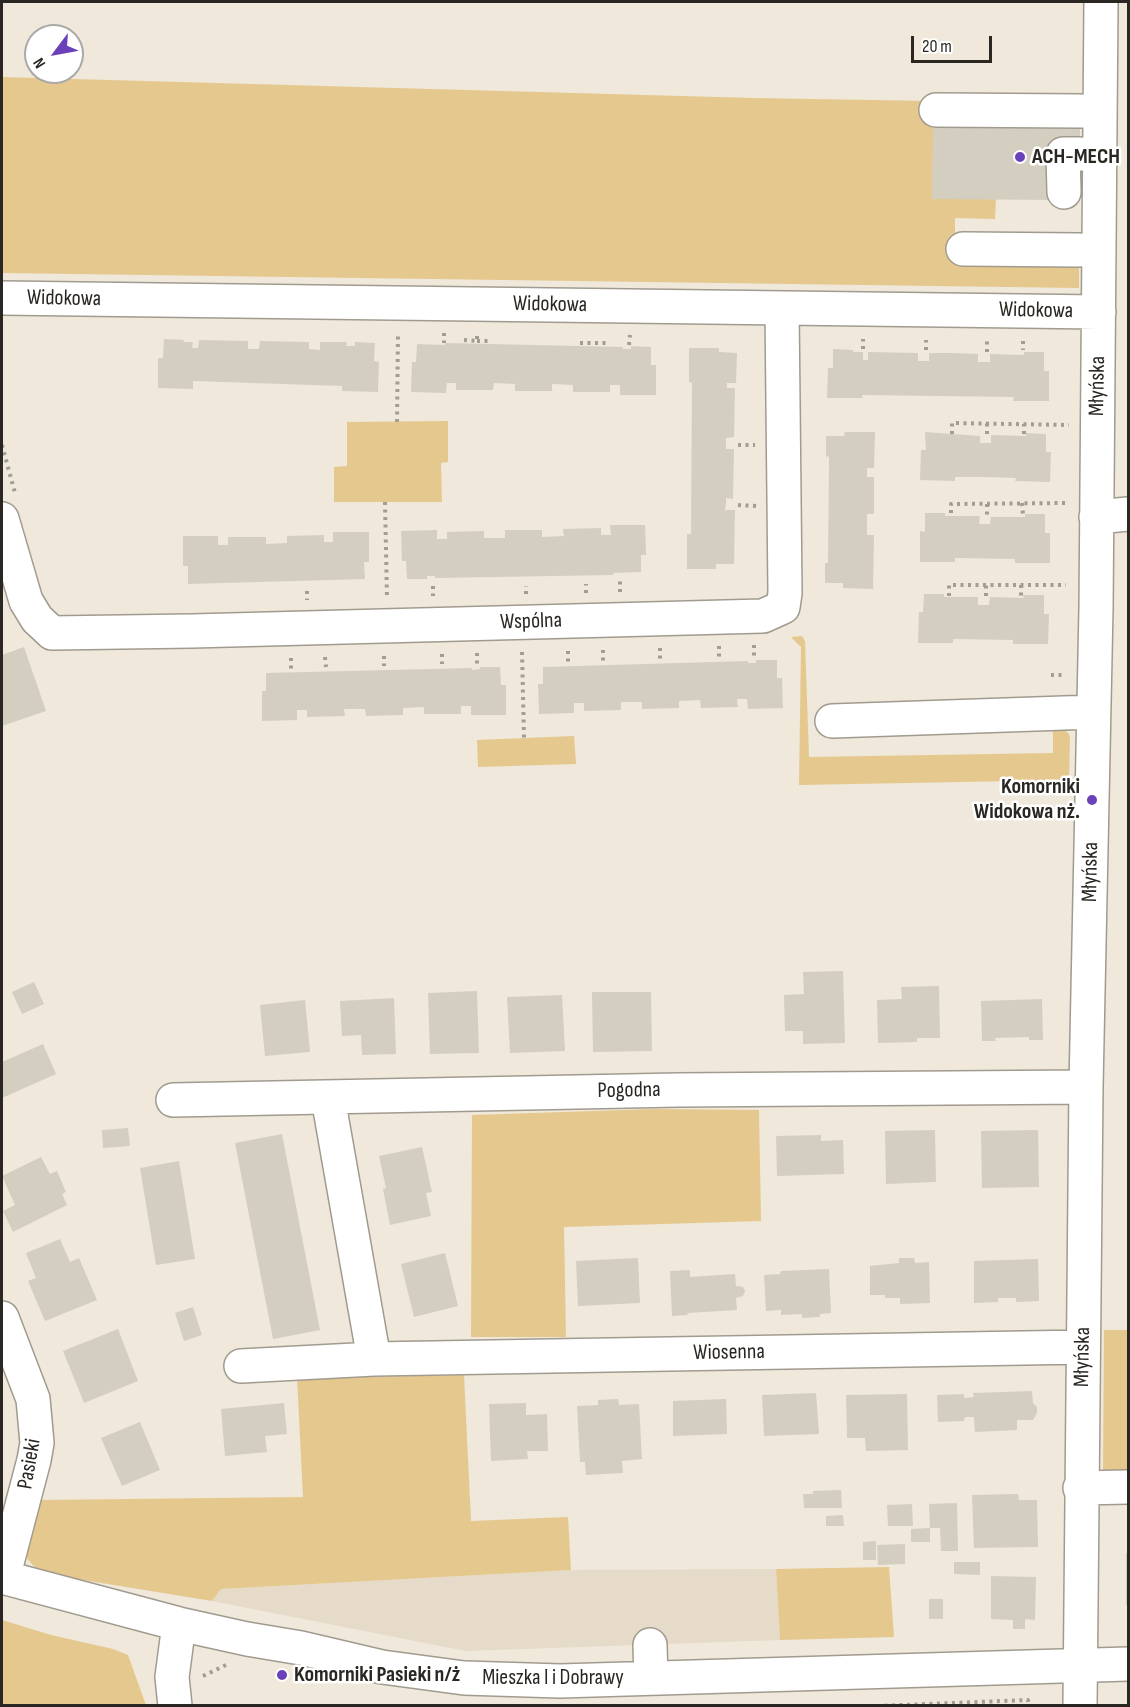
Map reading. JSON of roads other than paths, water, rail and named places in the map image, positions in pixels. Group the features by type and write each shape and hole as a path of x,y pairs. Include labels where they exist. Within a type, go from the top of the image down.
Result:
{"street":[{"name":"Młyńska","path":"1080,1706 1080,1488 1093,712 1083,510 1099,312 1102,244 1101,2"},
{"path":"936,110 1081,111"},
{"path":"1064,192 1063,154 1080,154"},
{"path":"963,249 1102,244"},
{"name":"Widokowa","path":"2,298 1099,312"},
{"name":"Wspólna","path":"2,519 9,572 37,620 51,633 180,632 763,616 783,607 785,593 782,308"},
{"path":"1083,510 1128,514"},
{"path":"832,721 1093,712"},
{"name":"Pogodna","path":"173,1100 678,1090 1086,1087"},
{"path":"328,1098 374,1359"},
{"name":"Pasieki","path":"2,1318 33,1399 37,1443 2,1577"},
{"name":"Wiosenna","path":"241,1366 374,1359 1083,1347"},
{"path":"1080,1488 1128,1487"},
{"name":"Mieszka I i Dobrawy","path":"2,1577 179,1624 421,1673 464,1678 532,1681 1128,1664"},
{"path":"175,1706 172,1677 179,1624"},
{"path":"650,1645 651,1678"}],"place":[{"name":"ACH-MECH","path":"1020,157"},
{"name":"Komorniki Widokowa nż.","path":"1092,800"},
{"name":"Komorniki Pasieki n/ż","path":"282,1675"}]}
